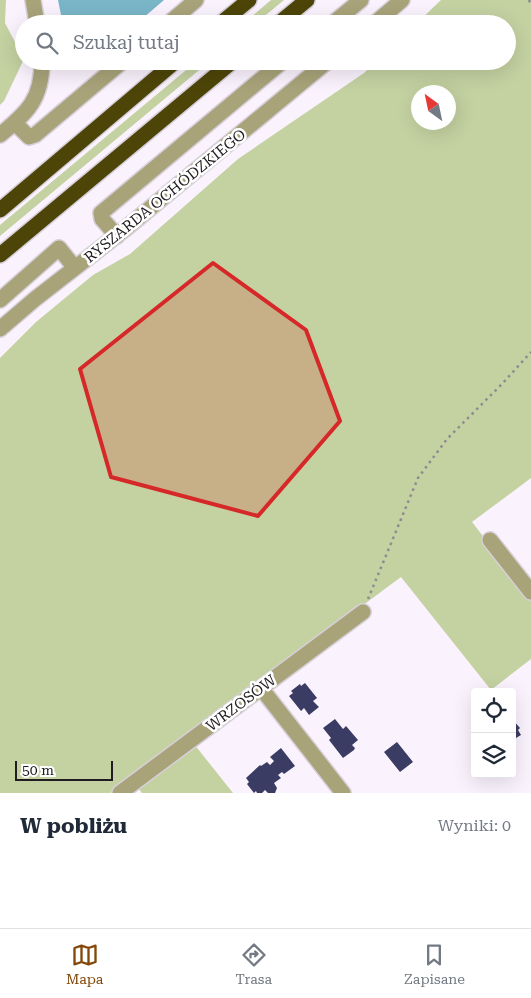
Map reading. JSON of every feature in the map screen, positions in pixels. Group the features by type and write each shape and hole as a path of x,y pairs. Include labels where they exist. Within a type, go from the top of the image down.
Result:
{"highway":[{"path":"231,15 249,0"},
{"path":"289,15 307,0"},
{"path":"0,210 165,70"},
{"path":"0,255 222,70"}],"street":[{"path":"33,0 36,15"},
{"path":"178,15 196,0"},
{"path":"343,15 361,0"},
{"path":"384,15 402,0"},
{"path":"0,135 32,103 42,79 42,70"},
{"path":"15,122 29,137 35,135 112,70"},
{"path":"117,236 102,219 101,213 272,70"},
{"name":"RYSZARDA OCHÓDZKIEGO","path":"0,329 27,305 117,236 317,70"},
{"path":"0,300 60,248 75,268"},
{"path":"490,540 531,592"},
{"name":"WRZOSÓW","path":"120,793 363,612"},
{"path":"261,688 343,793"}],"path":[{"path":"529,0 531,5"},
{"path":"363,612 418,478 447,439 531,352"}],"highlighted area":[{"path":"213,263 306,330 340,421 258,516 111,477 80,369"}],"green space":[{"path":"0,0 6,0 5,23 15,42 15,70 19,70 4,101 0,105"},
{"path":"271,0 284,0 266,15 254,15"},
{"path":"441,0 531,0 531,478 472,522 531,598 531,659 494,688 489,688 401,577 110,793 0,793 0,358 36,322 93,275 130,254 238,159 367,70 516,70 516,15 425,15"},
{"path":"186,70 199,70 0,236 0,225"},
{"path":"194,744 233,793 142,793 138,788"}],"water":[{"path":"58,0 164,0 146,15 61,15"}],"building":[{"path":"305,683 317,698 313,701 319,707 309,715 304,708 301,711 289,696 293,693 291,691 300,684 301,686"},
{"path":"335,719 343,729 346,726 358,740 352,745 355,748 354,750 343,758 329,740 331,738 323,728"},
{"path":"516,724 520,728 518,730 521,735 516,738"},
{"path":"397,742 413,762 400,772 384,752"},
{"path":"281,748 295,766 284,774 282,772 278,775 281,778 274,783 277,788 275,793 268,793 265,790 262,793 257,793 256,791 254,793 247,784 249,782 246,778 260,765 267,762 270,765 274,761 270,757"}]}
